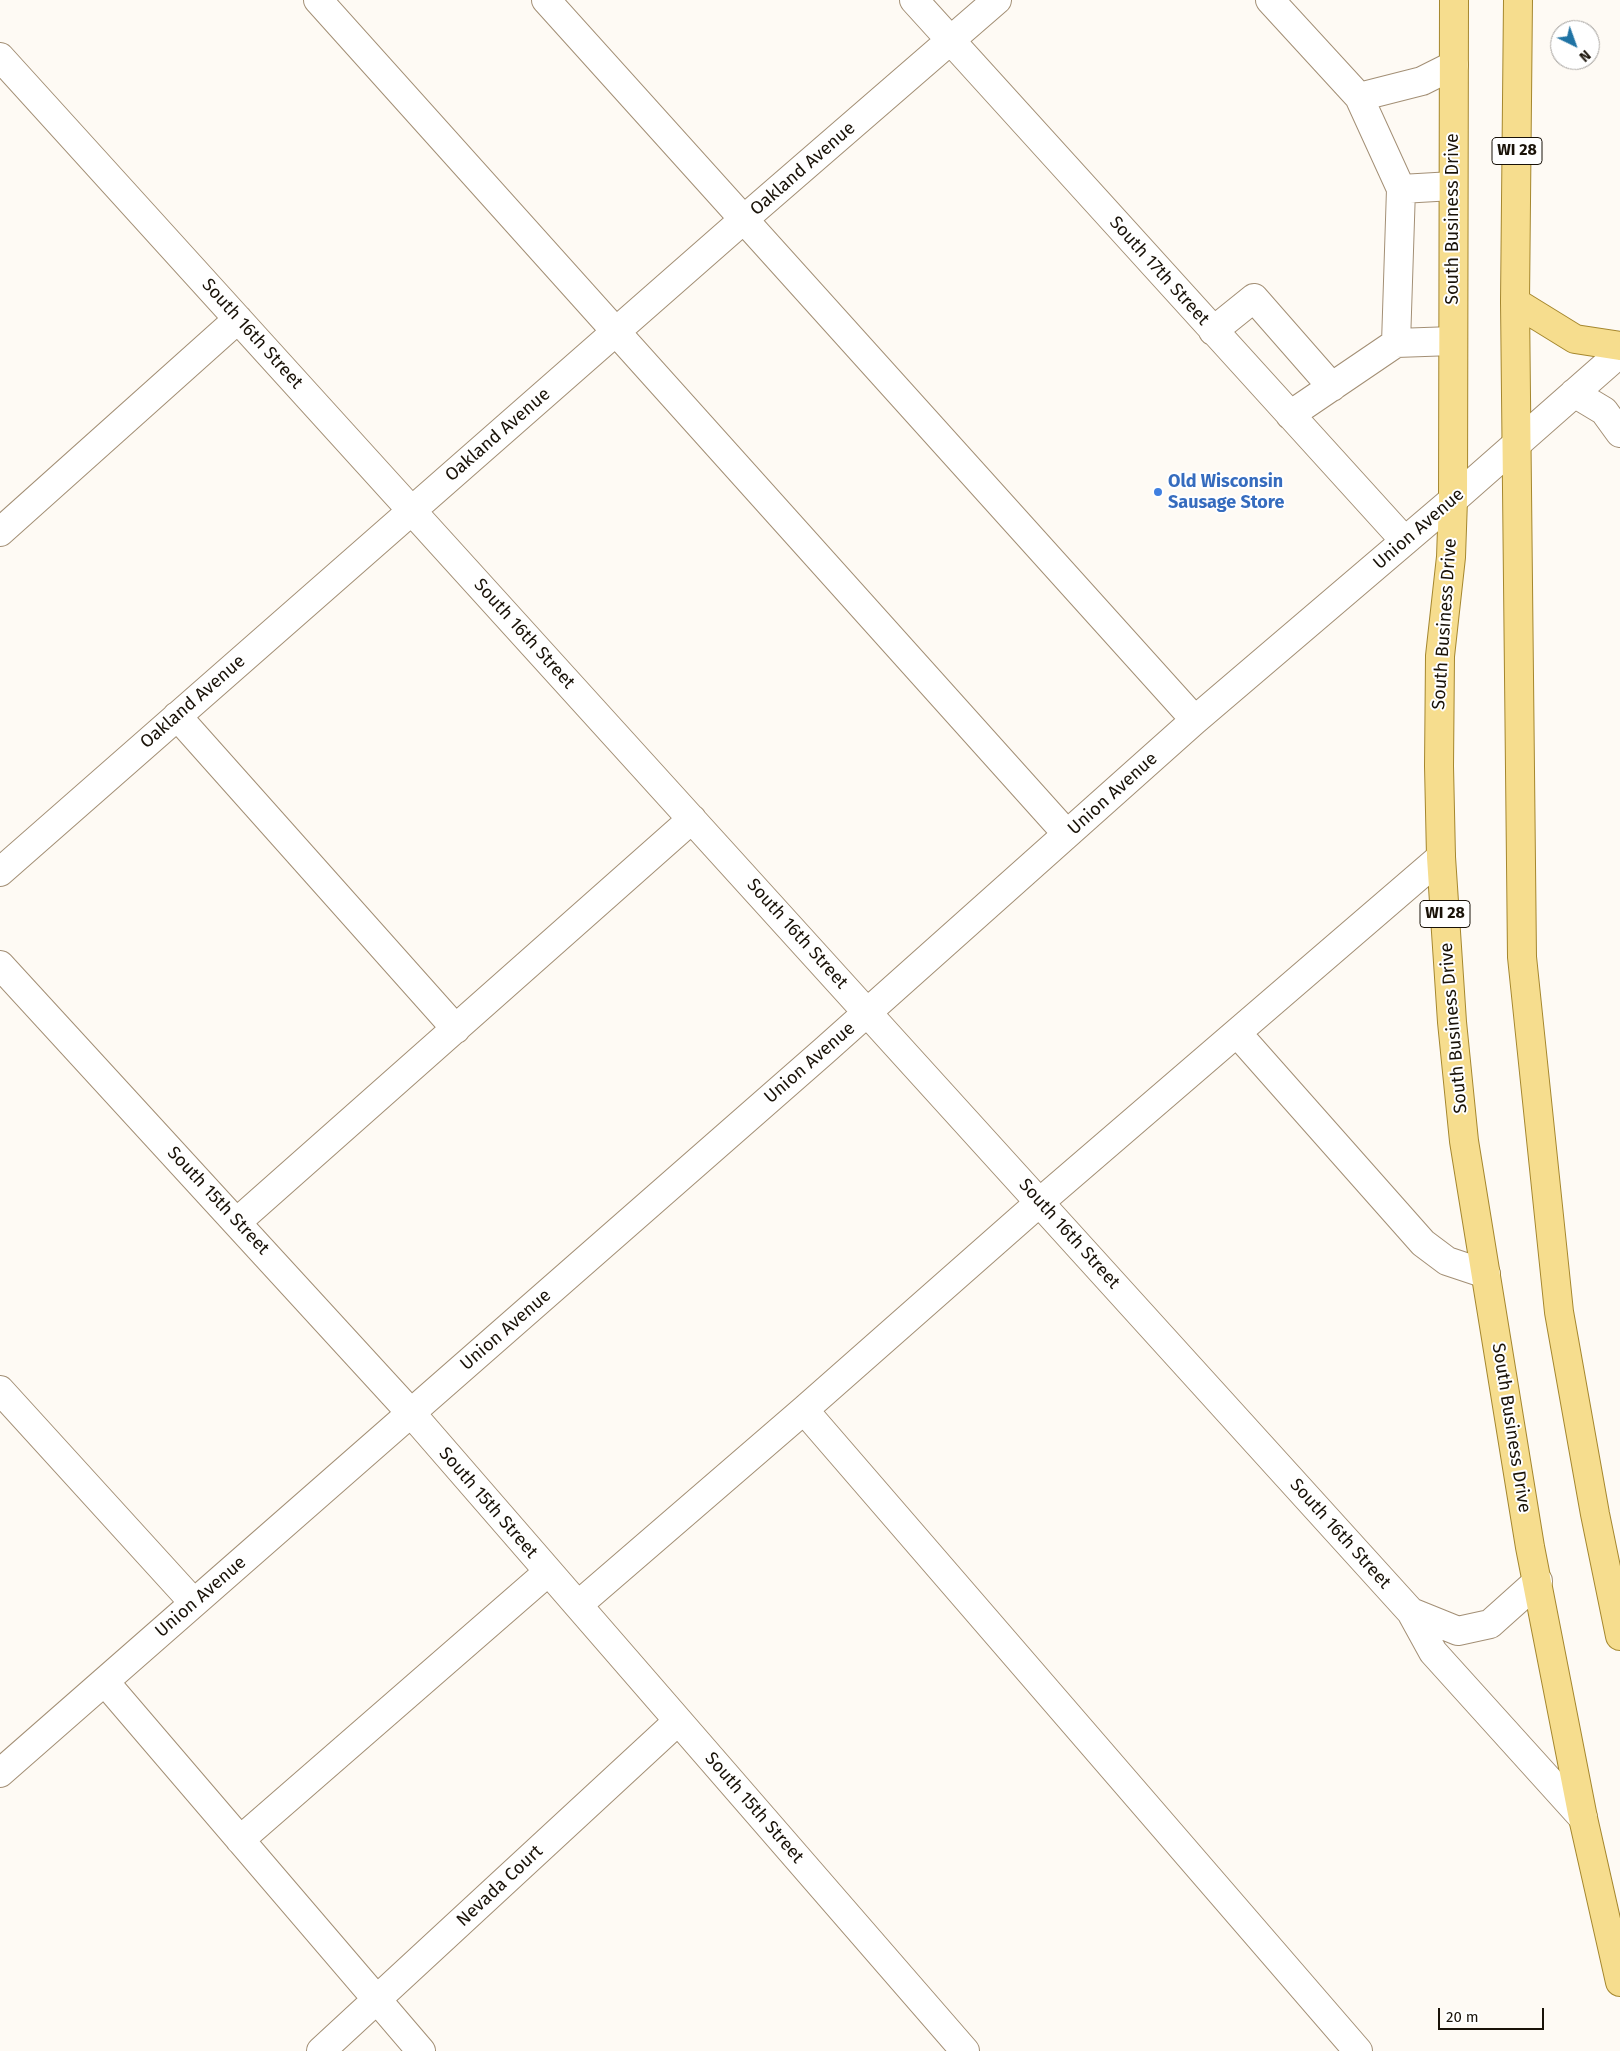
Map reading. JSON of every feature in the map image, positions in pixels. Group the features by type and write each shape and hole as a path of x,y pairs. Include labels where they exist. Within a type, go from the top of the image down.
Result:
{"main road":[{"name":"South Business Drive","path":"1454,0 1453,500 1450,557 1440,656 1439,766 1441,857 1448,976 1464,1141 1530,1547 1583,1818 1620,1982"},
{"name":"WI 28","path":"1518,0 1515,302 1522,957 1559,1312 1595,1514 1620,1636"},
{"path":"1515,302 1575,340 1620,346"}],"street":[{"path":"318,0 1067,834"},
{"path":"546,0 1195,720"},
{"name":"South 17th Street","path":"914,0 1405,541"},
{"name":"Oakland Avenue","path":"0,872 616,331 997,0"},
{"path":"1270,0 1359,97 1401,189 1396,343"},
{"name":"South 16th Street","path":"0,57 1411,1612 1433,1652 1583,1818"},
{"path":"1359,97 1422,81 1454,65"},
{"path":"1401,189 1453,186"},
{"path":"1214,331 1254,298 1332,386"},
{"path":"2,526 238,319"},
{"path":"1290,415 1396,343 1453,341"},
{"name":"Union Avenue","path":"0,1773 868,1012 1195,720 1453,500 1620,353"},
{"path":"1574,393 1604,411 1620,433"},
{"path":"177,716 456,1029"},
{"path":"237,1222 692,819"},
{"path":"578,1605 804,1410 1040,1202 1441,857"},
{"name":"South 15th Street","path":"0,965 411,1413 965,2051"},
{"path":"1237,1033 1423,1243 1446,1261 1486,1274"},
{"path":"0,1390 194,1603"},
{"path":"804,1410 1358,2051"},
{"path":"240,1840 548,1572"},
{"path":"1411,1612 1458,1631 1490,1624 1538,1581"},
{"path":"105,1682 421,2051"},
{"name":"Nevada Court","path":"321,2051 678,1721"}],"place":[{"name":"Old Wisconsin Sausage Store","path":"1158,492"}]}
